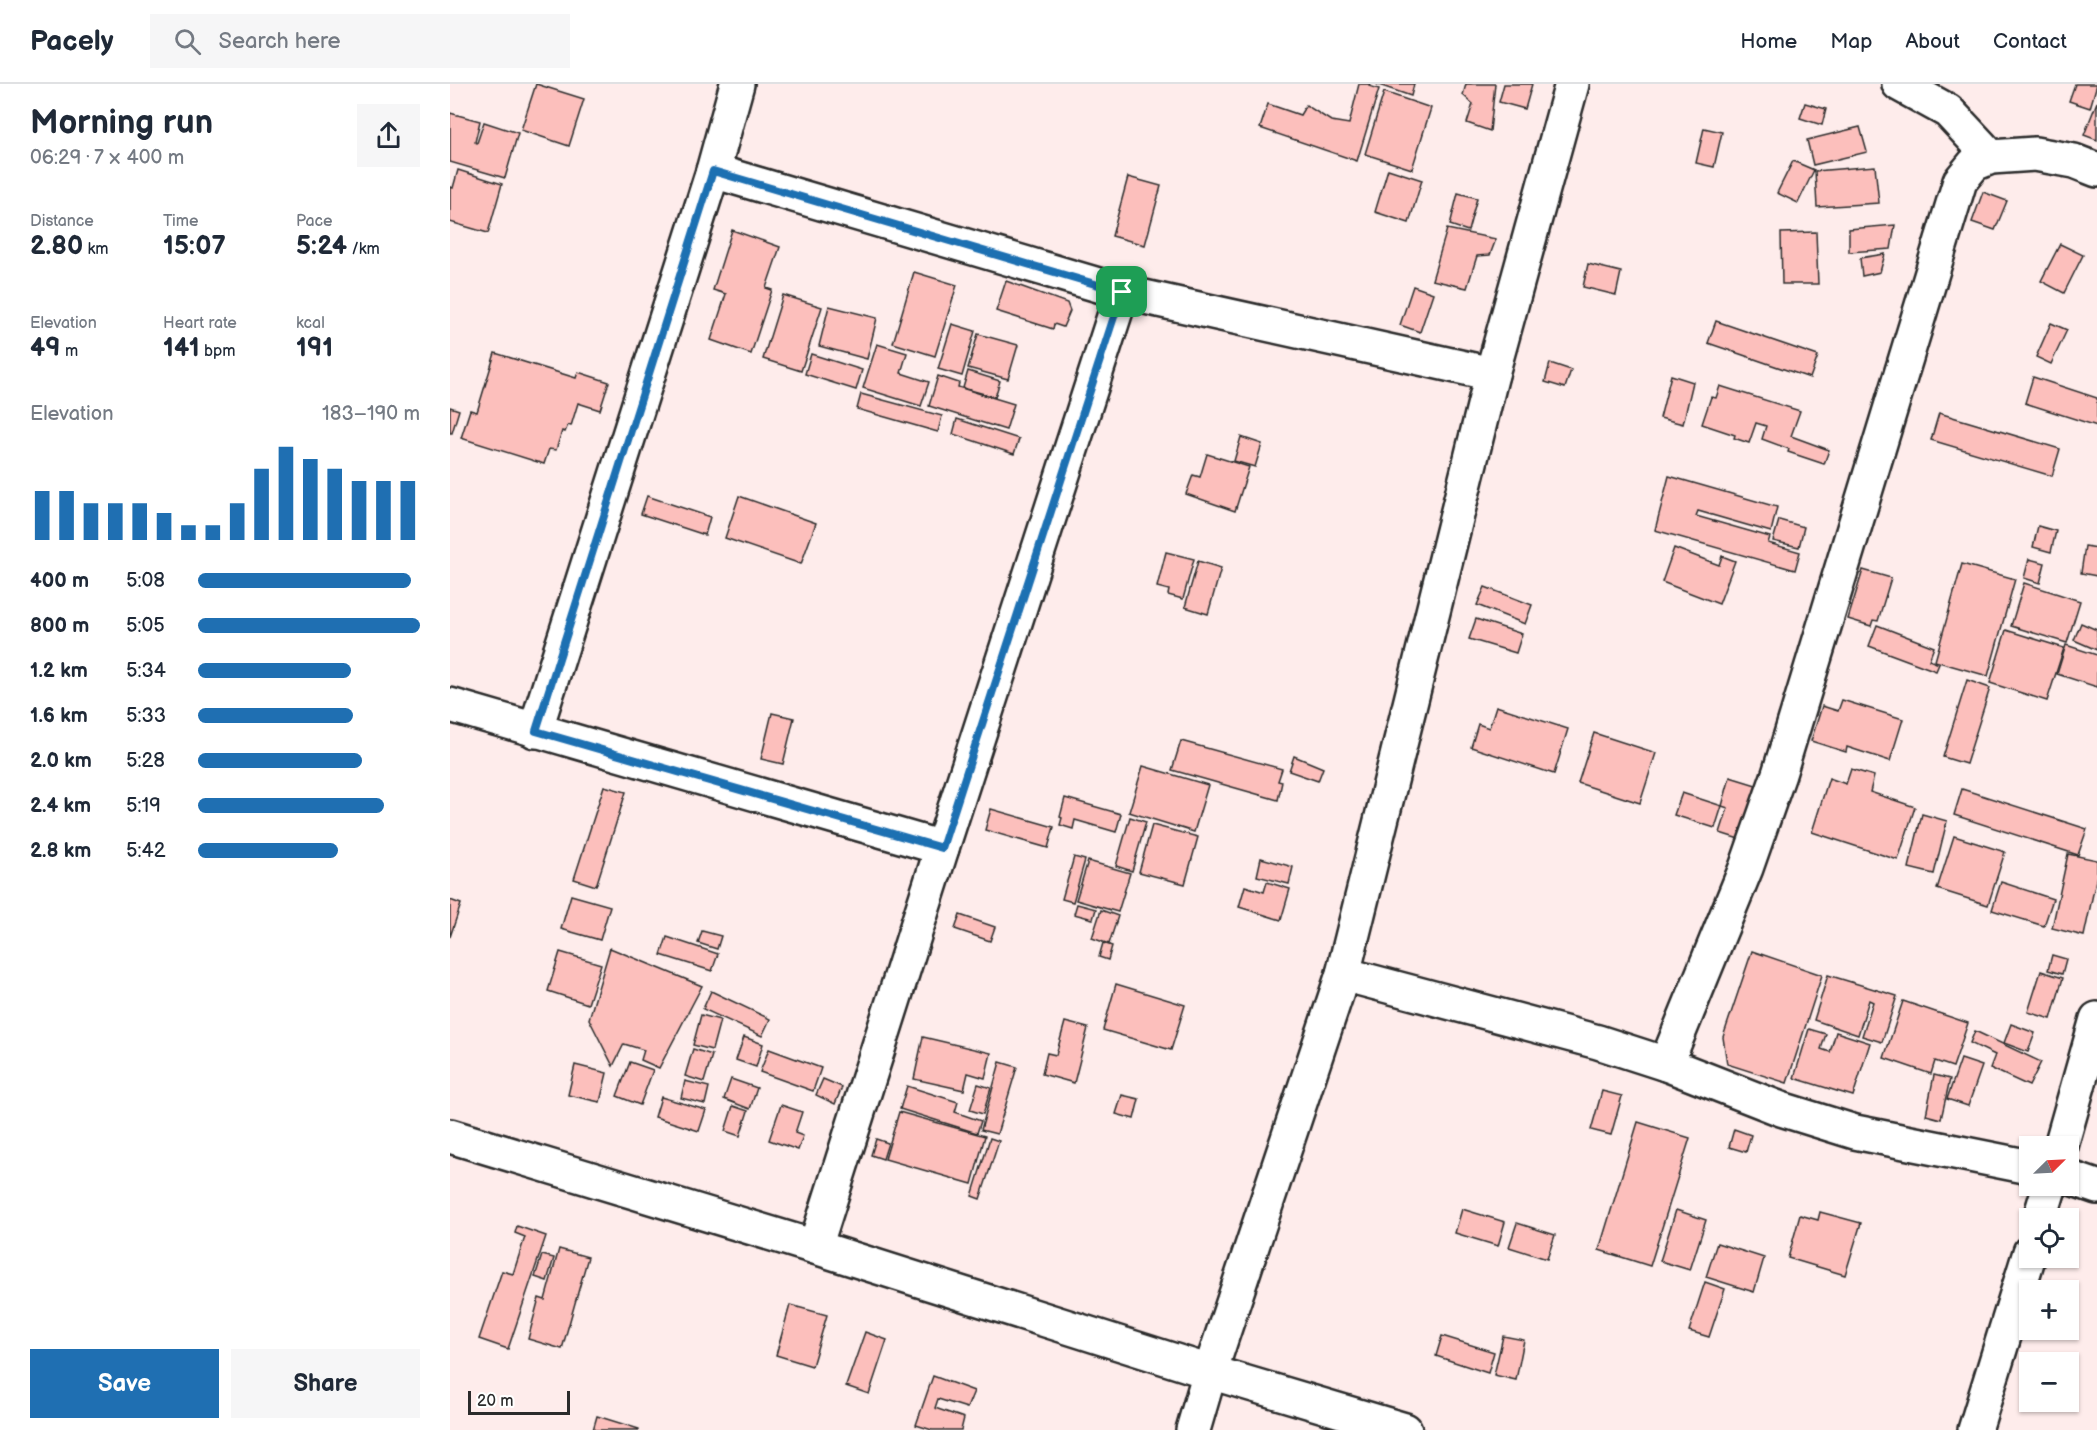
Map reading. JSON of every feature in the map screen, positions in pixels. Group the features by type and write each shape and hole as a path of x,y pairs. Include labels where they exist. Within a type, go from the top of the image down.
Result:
{"street":[{"path":"536,731 713,171 737,84"},
{"path":"1193,1430 1210,1372 1343,974 1492,374 1572,84"},
{"path":"1899,84 1948,111 1991,158"},
{"path":"1666,1064 1746,868 1779,774 1960,181 1974,164 1991,158 2035,154 2074,161 2097,170"},
{"path":"713,171 1122,292 1492,374"},
{"path":"815,1247 1122,292"},
{"path":"450,705 942,848"},
{"path":"1343,974 1598,1042 1666,1064 1781,1109 1855,1132 2019,1165"},
{"path":"2064,1136 2097,1019"},
{"path":"450,1136 815,1247 1210,1372 1405,1430"},
{"path":"2079,1181 2097,1187"},
{"path":"1975,1430 2025,1268"}],"building":[{"path":"536,84 584,99 569,146 521,130"},
{"path":"1359,84 1370,84 1369,86 1379,89 1357,161 1260,128 1268,104 1300,115 1306,105 1331,121 1349,124"},
{"path":"1376,84 1414,84 1411,96"},
{"path":"1466,84 1495,84 1490,131 1467,123 1473,104 1463,95"},
{"path":"1504,84 1532,84 1525,109 1499,102"},
{"path":"2075,84 2097,84 2090,108 2069,101"},
{"path":"1384,92 1431,108 1412,169 1365,154"},
{"path":"2097,102 2097,140 2084,135"},
{"path":"1805,103 1826,109 1822,125 1800,118"},
{"path":"450,113 480,121 475,142 477,143 484,122 518,133 505,178 450,162"},
{"path":"1860,127 1867,152 1813,165 1807,140"},
{"path":"1704,128 1722,132 1714,167 1696,163"},
{"path":"1793,161 1814,170 1798,203 1777,193"},
{"path":"1875,166 1879,203 1817,207 1815,171"},
{"path":"1388,169 1422,180 1409,223 1375,212"},
{"path":"458,170 502,184 488,233 450,222 450,187 453,188"},
{"path":"1128,177 1161,186 1145,245 1112,236"},
{"path":"1983,192 2007,201 1995,230 1972,222"},
{"path":"1458,193 1477,198 1468,231 1450,225"},
{"path":"1895,225 1891,249 1849,252 1849,229"},
{"path":"1447,229 1496,239 1490,255 1477,256 1467,288 1432,280"},
{"path":"732,230 780,247 766,288 772,290 751,354 711,340 726,294 713,290"},
{"path":"1816,232 1818,284 1782,284 1781,233"},
{"path":"2060,244 2083,255 2064,293 2041,281"},
{"path":"1885,254 1880,272 1862,276 1860,258"},
{"path":"1588,264 1621,272 1616,295 1583,287"},
{"path":"914,272 957,285 935,356 893,343"},
{"path":"1006,281 1067,303 1070,311 1063,327 1054,324 1053,329 996,311"},
{"path":"1413,286 1433,293 1420,332 1400,325"},
{"path":"783,295 822,307 801,371 763,359"},
{"path":"829,306 877,318 867,359 819,346"},
{"path":"1716,321 1818,356 1810,378 1708,343"},
{"path":"2051,323 2067,330 2051,364 2036,357"},
{"path":"952,324 975,331 962,376 938,369"},
{"path":"978,334 1018,345 1008,379 968,368"},
{"path":"877,344 907,353 901,373 929,382 921,406 863,388"},
{"path":"495,353 576,378 578,372 609,382 600,410 578,403 571,426 568,425 565,432 562,431 556,450 549,449 544,464 461,438 470,410 477,412"},
{"path":"811,354 862,370 856,390 805,374"},
{"path":"1550,363 1571,370 1565,388 1545,382"},
{"path":"968,371 1000,381 995,397 963,388"},
{"path":"1671,375 1693,382 1683,424 1660,418"},
{"path":"938,376 959,383 958,387 1014,404 1006,430 929,406"},
{"path":"2033,377 2097,398 2097,426 2025,403"},
{"path":"1720,386 1800,411 1791,436 1829,450 1824,464 1788,452 1789,449 1762,439 1766,426 1756,423 1749,443 1734,438 1735,435 1702,424 1711,397 1716,398"},
{"path":"861,394 942,416 938,432 857,409"},
{"path":"450,407 459,410 452,433 450,433"},
{"path":"1939,413 2060,449 2052,476 1931,440"},
{"path":"957,419 1019,439 1014,454 953,434"},
{"path":"1241,437 1262,444 1255,467 1234,461"},
{"path":"1207,454 1249,467 1235,511 1186,494 1193,475 1200,477"},
{"path":"1669,476 1777,507 1771,532 1698,511 1696,516 1770,537 1768,543 1800,552 1795,570 1655,530"},
{"path":"647,496 710,517 705,535 641,514"},
{"path":"739,496 816,523 801,564 725,538"},
{"path":"1779,520 1804,527 1799,547 1773,541"},
{"path":"2038,526 2056,531 2051,552 2033,547"},
{"path":"2085,546 2097,548 2097,576 2081,573"},
{"path":"1674,548 1719,565 1722,556 1735,561 1719,604 1662,582"},
{"path":"1166,552 1194,559 1183,599 1168,595 1169,590 1157,587"},
{"path":"2029,559 2045,563 2040,583 2024,578"},
{"path":"1198,561 1221,568 1208,614 1185,607"},
{"path":"1962,564 2015,579 1988,676 1935,661"},
{"path":"1863,570 1891,578 1878,621 1873,620 1871,626 1848,619"},
{"path":"2024,583 2080,601 2067,643 2011,626"},
{"path":"1485,587 1532,605 1525,624 1477,605"},
{"path":"1476,619 1522,634 1516,653 1469,639"},
{"path":"2081,623 2097,630 2097,650 2074,640"},
{"path":"1877,625 1934,647 1929,660 1939,664 1936,671 1869,646"},
{"path":"2006,630 2064,648 2047,701 1990,683"},
{"path":"2066,645 2097,655 2097,687 2057,674"},
{"path":"1967,680 1990,688 1966,764 1943,757"},
{"path":"1842,700 1903,719 1890,761 1847,747 1846,752 1811,741 1822,706 1838,711"},
{"path":"1496,706 1568,729 1554,774 1471,747 1478,724 1489,728"},
{"path":"772,713 794,718 783,764 761,759"},
{"path":"1594,733 1656,753 1640,803 1578,783"},
{"path":"1181,741 1282,769 1278,781 1282,782 1278,800 1172,770"},
{"path":"1294,756 1323,768 1318,781 1289,771"},
{"path":"1143,766 1208,785 1194,832 1129,812"},
{"path":"1851,769 1874,776 1870,792 1915,807 1898,860 1812,832 1829,778 1846,784"},
{"path":"1730,777 1756,785 1739,839 1720,833 1728,808 1722,806"},
{"path":"604,786 626,792 596,886 574,879"},
{"path":"1962,789 2087,829 2078,855 1954,815"},
{"path":"1682,793 1722,806 1715,828 1674,815"},
{"path":"1065,798 1121,814 1116,832 1075,820 1073,829 1060,825"},
{"path":"991,809 1054,827 1048,848 985,830"},
{"path":"1922,814 1947,821 1934,874 1909,868"},
{"path":"1130,817 1146,822 1132,871 1116,866"},
{"path":"1152,825 1198,837 1185,884 1139,872"},
{"path":"1954,836 2005,852 1988,905 1937,889"},
{"path":"2068,854 2097,860 2097,875 2084,936 2052,928"},
{"path":"1074,857 1085,860 1073,902 1062,899"},
{"path":"1261,858 1293,867 1289,884 1257,876"},
{"path":"1088,861 1130,873 1118,912 1076,900"},
{"path":"1267,882 1290,889 1281,920 1239,907 1245,886 1264,892"},
{"path":"2001,882 2053,899 2044,926 1992,910"},
{"path":"571,895 610,906 600,940 561,929"},
{"path":"450,900 461,904 450,937"},
{"path":"1077,904 1096,909 1093,919 1074,914"},
{"path":"1101,910 1118,916 1109,944 1092,938"},
{"path":"960,915 995,927 990,941 955,929"},
{"path":"702,931 721,936 717,949 698,943"},
{"path":"667,937 718,954 712,971 661,955"},
{"path":"1103,943 1112,946 1108,960 1099,957"},
{"path":"610,948 702,986 659,1068 641,1060 644,1050 624,1044 613,1066 589,1019"},
{"path":"1752,951 1822,975 1787,1083 1727,1064 1723,1037"},
{"path":"560,952 601,964 588,1004 548,991"},
{"path":"2052,955 2066,959 2062,974 2048,970"},
{"path":"2041,971 2063,978 2051,1019 2028,1012"},
{"path":"1828,975 1897,996 1882,1042 1862,1036 1873,1002 1869,1000 1858,1035 1814,1020"},
{"path":"1116,984 1185,1005 1171,1050 1103,1030"},
{"path":"711,991 770,1019 762,1036 703,1009"},
{"path":"1903,1001 1968,1023 1953,1067 1935,1061 1931,1074 1884,1058"},
{"path":"701,1015 720,1020 712,1050 693,1045"},
{"path":"1065,1022 1088,1028 1074,1083 1042,1074 1047,1053 1056,1055"},
{"path":"2011,1024 2035,1033 2028,1052 2004,1043"},
{"path":"1809,1029 1826,1034 1821,1049 1830,1052 1836,1032 1870,1043 1853,1096 1794,1078"},
{"path":"1975,1031 2041,1062 2029,1086 1990,1068 1995,1055 1970,1043"},
{"path":"744,1037 763,1044 756,1067 736,1060"},
{"path":"923,1037 991,1053 985,1078 968,1073 964,1090 914,1079"},
{"path":"693,1049 712,1055 704,1082 685,1076"},
{"path":"769,1049 821,1068 813,1091 760,1072"},
{"path":"1961,1059 1982,1066 1968,1106 1947,1099"},
{"path":"630,1062 653,1070 640,1105 617,1096"},
{"path":"1000,1062 1017,1067 997,1134 981,1130"},
{"path":"575,1065 607,1073 600,1102 568,1095"},
{"path":"1934,1075 1950,1079 1941,1119 1926,1115"},
{"path":"731,1079 757,1088 750,1109 724,1099"},
{"path":"823,1079 842,1087 835,1104 816,1095"},
{"path":"685,1081 709,1087 705,1104 681,1098"},
{"path":"978,1084 991,1088 983,1114 970,1110"},
{"path":"907,1086 958,1102 955,1112 981,1121 977,1133 900,1109"},
{"path":"1602,1091 1622,1096 1611,1135 1591,1130"},
{"path":"1122,1095 1139,1099 1134,1119 1116,1114"},
{"path":"661,1097 706,1110 699,1131 655,1117"},
{"path":"781,1105 802,1112 795,1133 803,1136 798,1150 769,1140"},
{"path":"733,1106 748,1111 740,1136 725,1131"},
{"path":"899,1112 985,1136 972,1184 885,1159"},
{"path":"1638,1122 1690,1138 1650,1266 1599,1250"},
{"path":"1734,1129 1751,1135 1746,1152 1729,1147"},
{"path":"990,1138 999,1141 980,1199 972,1196"},
{"path":"876,1139 888,1143 883,1159 871,1155"},
{"path":"1462,1209 1505,1222 1498,1246 1455,1233"},
{"path":"1676,1210 1706,1220 1690,1270 1660,1261"},
{"path":"1820,1212 1861,1223 1845,1275 1788,1258 1800,1215 1818,1220"},
{"path":"1517,1223 1555,1235 1547,1259 1509,1247"},
{"path":"517,1226 546,1236 508,1349 479,1339 502,1271 513,1274 525,1237 515,1233"},
{"path":"1717,1243 1764,1258 1754,1292 1706,1277"},
{"path":"559,1249 588,1257 562,1349 528,1339 539,1298 545,1300"},
{"path":"542,1255 554,1258 547,1281 535,1277"},
{"path":"1705,1282 1725,1289 1709,1337 1689,1331"},
{"path":"790,1305 827,1315 812,1366 776,1355"},
{"path":"865,1332 887,1340 869,1394 846,1386"},
{"path":"1442,1336 1494,1352 1488,1373 1436,1356"},
{"path":"1503,1336 1524,1340 1516,1380 1494,1375"},
{"path":"933,1376 974,1391 967,1408 938,1399 935,1408 964,1418 961,1430 932,1430 916,1425"},
{"path":"597,1416 639,1429 639,1430 593,1430"}],"route":[{"path":"713,171 1122,292 942,848 536,731 713,171"}]}
